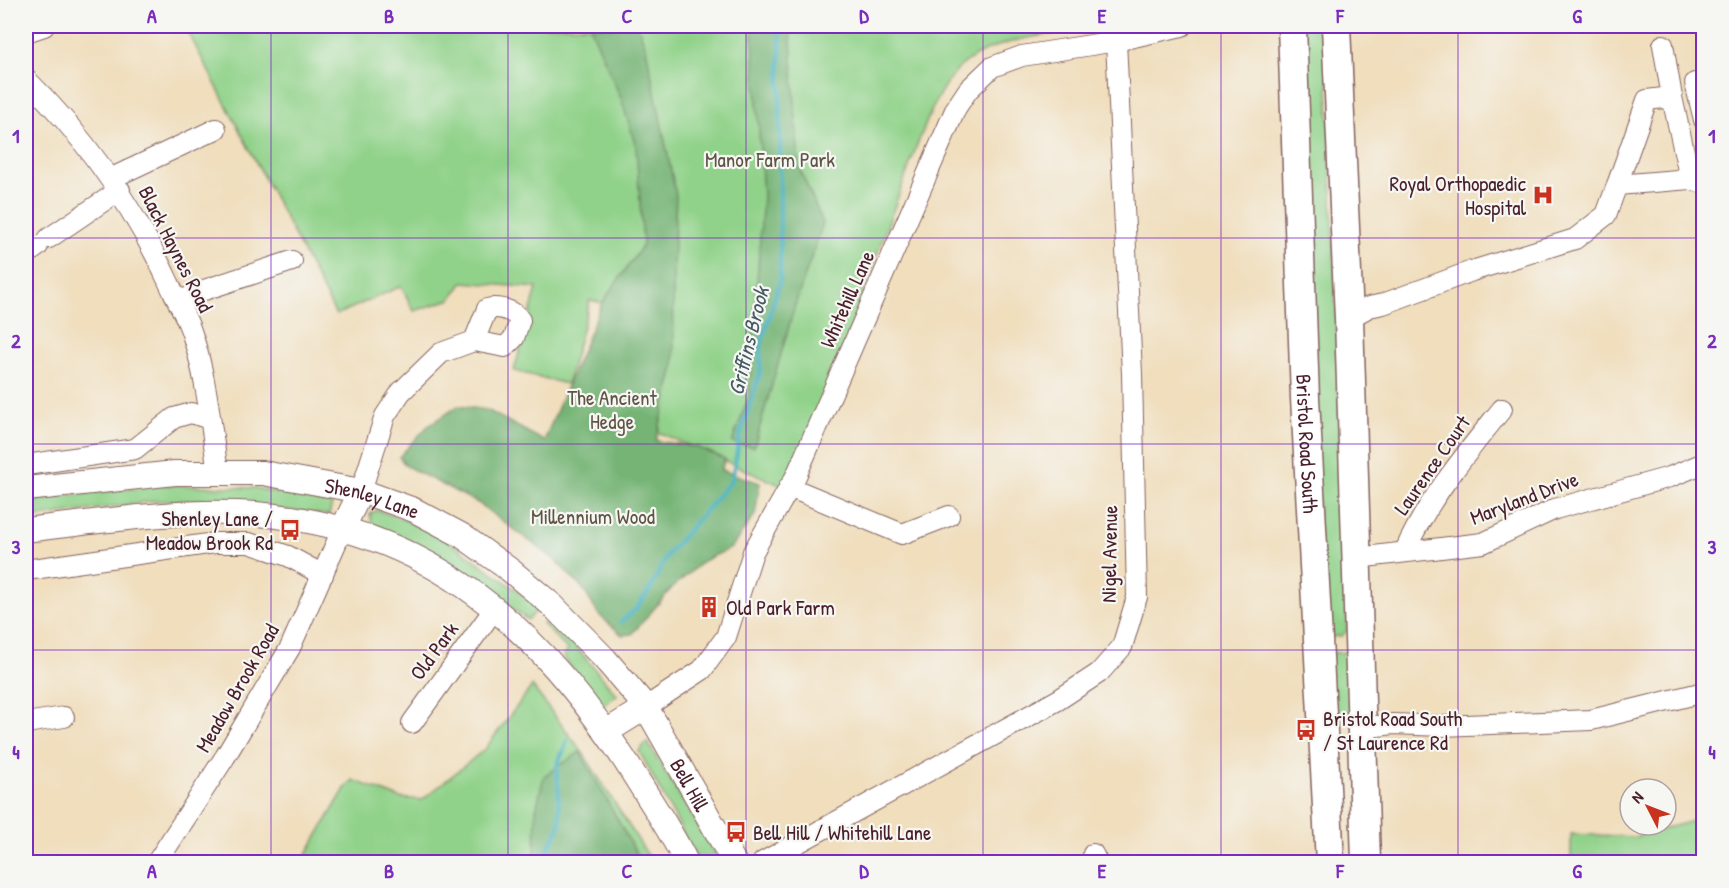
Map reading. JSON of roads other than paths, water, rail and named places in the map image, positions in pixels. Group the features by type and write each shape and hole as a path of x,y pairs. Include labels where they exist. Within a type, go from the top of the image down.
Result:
{"highway":[{"name":"Bristol Road South","path":"1292,26 1305,398 1330,862"},
{"path":"1336,26 1349,318 1366,862"},
{"path":"1317,640 1323,645 1337,647 1349,640 1360,628"},
{"path":"1322,728 1362,728"}],"main road":[{"name":"Shenley Lane","path":"26,489 135,476 218,472 262,473 361,491 390,500 424,514 461,535 510,570 553,606 591,644 645,708"},
{"path":"342,530 361,491"},
{"name":"Shenley Lane","path":"26,530 163,515 257,514 342,530 375,539 428,562 495,608 549,661 606,732"},
{"path":"606,732 645,708"},
{"name":"Bell Hill","path":"645,708 734,862"},
{"name":"Bell Hill","path":"606,732 675,840 686,862"}],"street":[{"path":"26,32 44,26"},
{"name":"Whitehill Lane","path":"645,708 702,670 726,637 753,552 789,487 956,108 968,90 992,67 1022,56 1182,26"},
{"name":"Nigel Avenue","path":"763,862 1058,700 1099,673 1122,647 1137,597 1132,374 1116,40"},
{"path":"1617,185 1694,174 1672,97 1663,45"},
{"name":"Black Haynes Road","path":"26,79 72,126 116,184 149,241 193,334 199,357 218,472"},
{"path":"1695,83 1704,120"},
{"path":"1349,318 1369,307 1472,271 1575,239 1606,215 1647,100 1672,97"},
{"path":"38,246 116,184 216,129"},
{"path":"178,304 195,293 292,261"},
{"path":"361,491 384,416 393,400 441,353 474,341"},
{"name":"Laurence Court","path":"1405,551 1417,525 1455,468 1502,409"},
{"path":"26,465 135,449 174,417 191,413 210,419"},
{"name":"Maryland Drive","path":"1357,558 1391,556 1405,551 1483,543 1556,509 1670,477 1704,463"},
{"path":"789,487 902,534 949,516"},
{"name":"Meadow Brook Road","path":"157,862 219,767 290,648 342,530"},
{"path":"26,570 215,543 249,543 288,556 323,575"},
{"name":"Old Park","path":"412,723 495,608"},
{"path":"1362,728 1393,724 1442,726 1591,720 1704,692"},
{"path":"26,723 64,717"}],"waterway":[{"name":"Griffins Brook","path":"621,622 636,609 651,588 667,555 732,480 740,435 760,373 761,345 780,280 780,26"},
{"path":"542,862 560,825 557,766 567,741"}],"place":[{"name":"Royal Orthopaedic Hospital","path":"1543,195"},
{"name":"Shenley Lane / Meadow Brook Rd","path":"290,530"},
{"name":"Old Park Farm","path":"709,607"},
{"name":"Bristol Road South / St Laurence Rd","path":"1306,730"},
{"name":"Bell Hill / Whitehill Lane","path":"736,832"}],"park label":[{"name":"Manor Farm Park","path":"770,159"},
{"name":"The Ancient Hedge","path":"612,409"},
{"name":"Millennium Wood","path":"593,516"}]}
